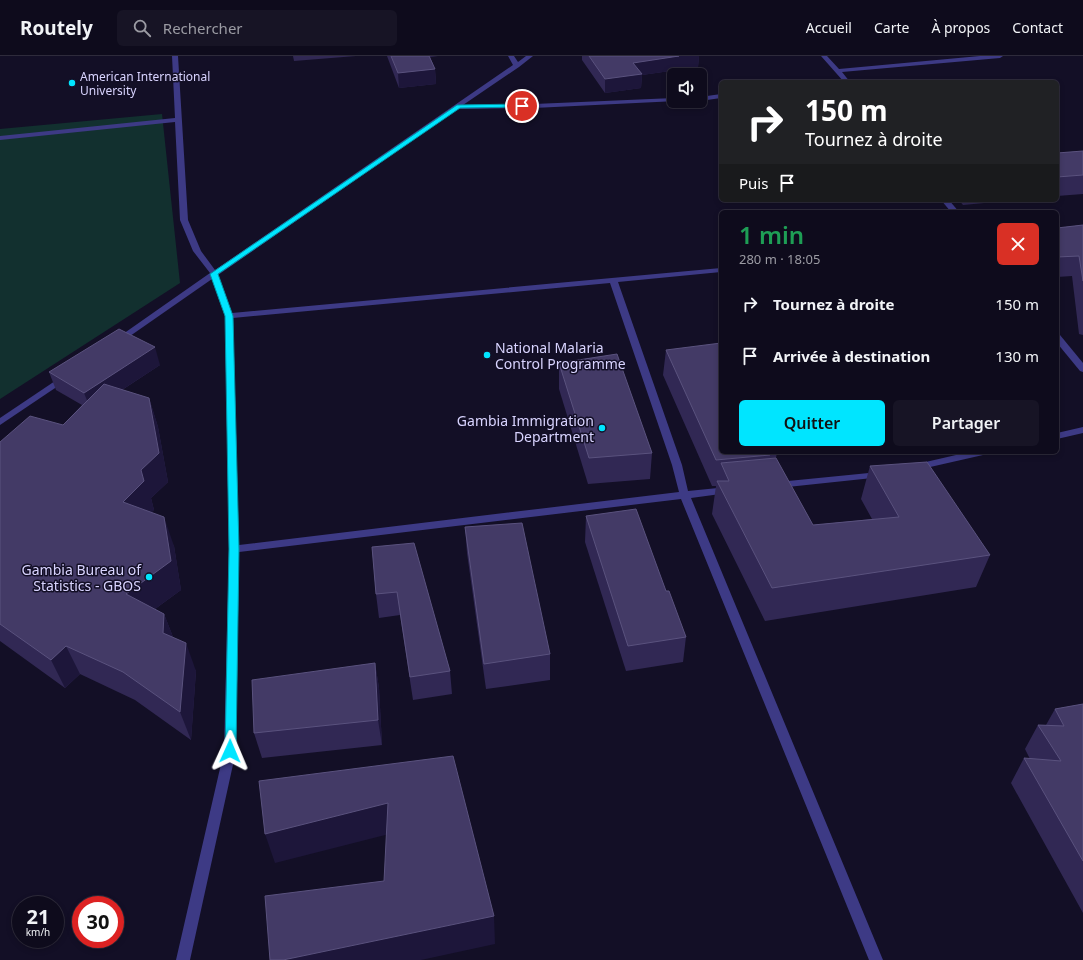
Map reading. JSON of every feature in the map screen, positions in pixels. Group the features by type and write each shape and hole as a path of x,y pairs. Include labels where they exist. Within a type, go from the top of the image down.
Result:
{"street":[{"path":"175,56 184,220 197,251 214,274 229,316 234,549 230,751 183,960"},
{"path":"512,56 517,66"},
{"path":"110,346 459,107 530,56"},
{"path":"824,56 845,80"},
{"path":"838,71 1000,56"},
{"path":"707,98 719,96"},
{"path":"459,107 542,106 667,100"},
{"path":"0,138 179,120"},
{"path":"947,202 953,210"},
{"path":"229,316 719,270"},
{"path":"613,280 677,465 684,494 876,960"},
{"path":"1059,339 1083,369"},
{"path":"0,422 71,373"},
{"path":"1059,436 1083,430"},
{"path":"908,469 974,454"},
{"path":"769,486 886,474"},
{"path":"234,549 684,494 738,489"}],"green space":[{"path":"162,114 180,283 0,399 0,129"}],"building":[{"path":"391,56 429,56 435,69 398,73"},
{"path":"589,56 679,56 633,63 642,74 605,79"},
{"path":"1083,151 1083,175 1059,177 1059,153"},
{"path":"1083,225 1083,281 1079,256 1059,257 1059,228"},
{"path":"119,329 155,347 84,393 49,372"},
{"path":"719,343 719,454 770,455 716,460 666,350"},
{"path":"617,354 652,453 589,458 559,363"},
{"path":"104,384 149,398 159,453 141,470 144,481 123,502 164,517 171,561 126,594 164,614 163,633 186,643 180,712 123,672 66,646 51,660 0,624 0,442 30,416 63,425"},
{"path":"776,458 813,525 899,517 870,466 927,462 990,555 772,588 717,481 729,481 721,463"},
{"path":"636,509 666,591 669,591 686,637 628,646 586,516"},
{"path":"522,523 550,654 484,664 465,527"},
{"path":"414,543 450,671 410,677 397,592 376,594 372,547"},
{"path":"375,663 378,720 254,733 252,680"},
{"path":"1083,704 1083,861 1024,758 1061,761 1038,725 1064,726 1055,709"},
{"path":"453,756 494,916 283,960 270,960 265,896 384,881 388,803 265,834 259,781"}],"place":[{"name":"American International University","path":"72,83"},
{"name":"National Malaria Control Programme","path":"487,355"},
{"name":"Gambia Immigration Department","path":"602,428"},
{"name":"Gambia Bureau of Statistics - GBOS","path":"149,577"}],"route":[{"path":"230,751 234,549 229,316 214,274 459,107 522,106"}]}
